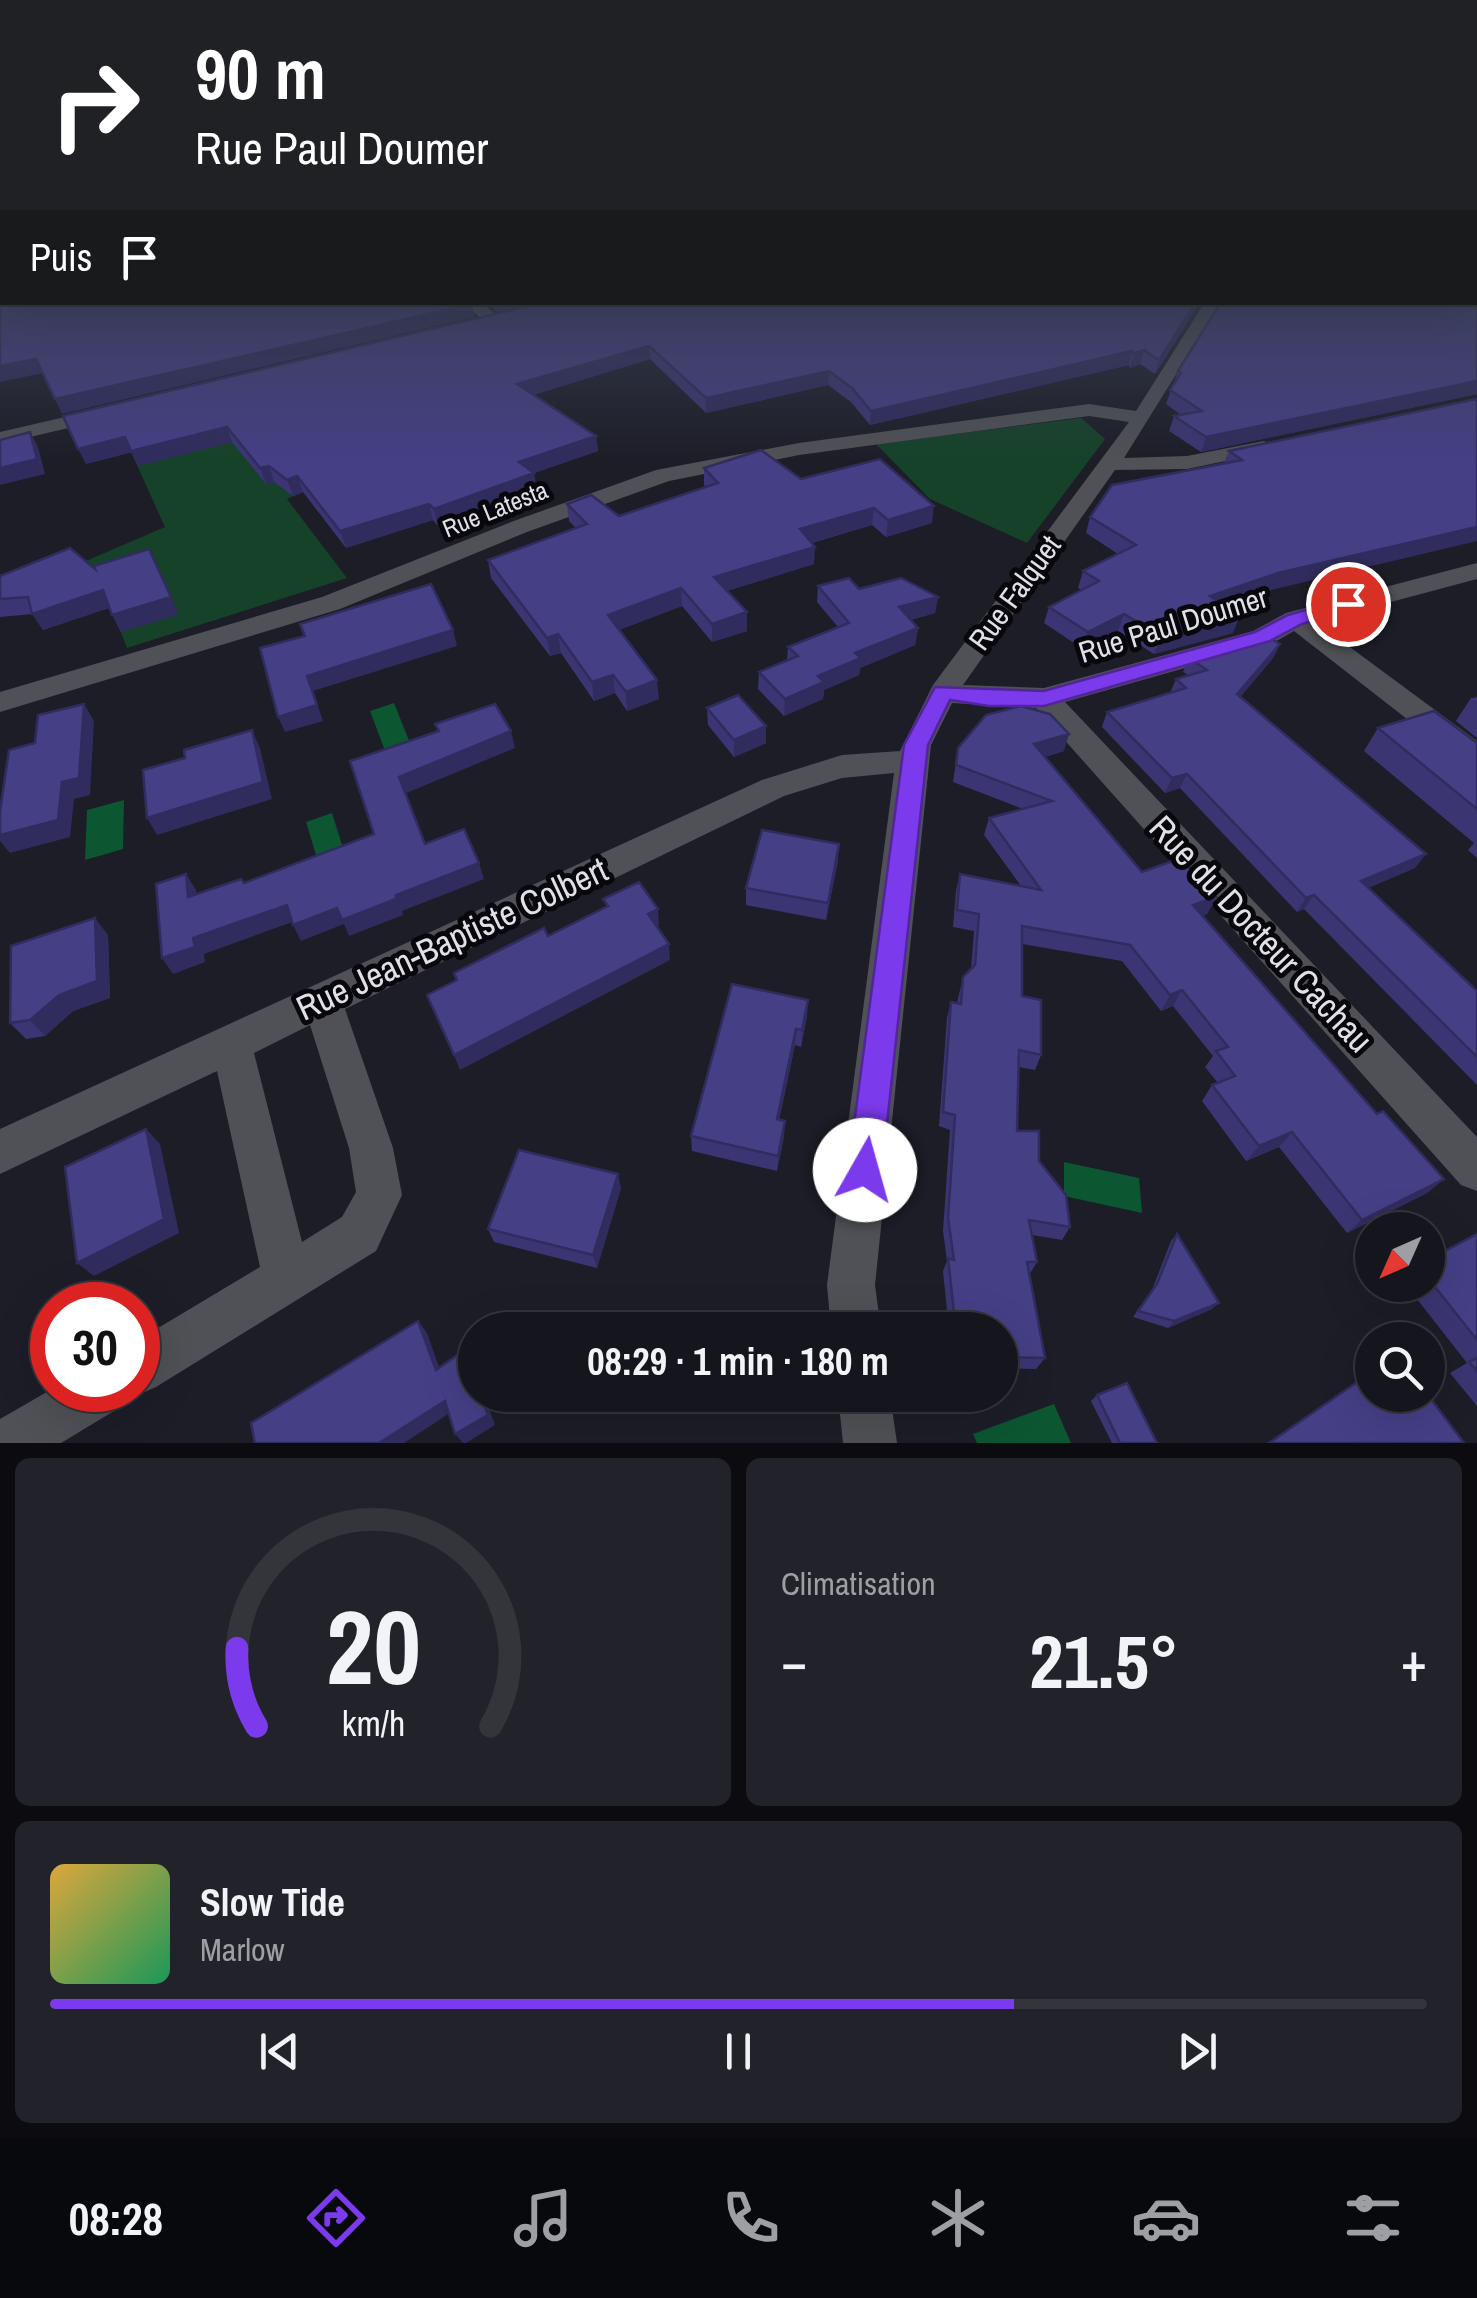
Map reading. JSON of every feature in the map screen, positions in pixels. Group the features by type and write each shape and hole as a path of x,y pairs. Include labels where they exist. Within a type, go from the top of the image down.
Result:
{"street":[{"name":"Rue Falquet","path":"854,1312 851,1285 916,745 943,692 1142,418 1197,327"},
{"path":"0,438 120,410"},
{"name":"Rue Latesta","path":"0,702 331,603 664,475 800,449 1089,410 1142,418"},
{"path":"1109,463 1140,467 1184,464 1294,441"},
{"name":"Rue Paul Doumer","path":"943,692 989,698 1044,698 1263,636 1295,620 1477,571"},
{"path":"1295,620 1477,758"},
{"name":"Rue du Docteur Cachau","path":"1044,698 1477,1169"},
{"name":"Rue Jean-Baptiste Colbert","path":"0,1152 773,788 842,763 914,763"},
{"path":"160,1355 359,1234 378,1195 372,1148 322,1000"},
{"path":"231,1044 286,1278"},
{"path":"10,1443 63,1412"},
{"path":"866,1412 870,1443"}],"shaded area":[{"path":"217,395 275,483 298,473 317,486 287,499 347,578 127,648 101,581 79,564 165,527 116,419"},
{"path":"1081,418 1105,439 1027,543 930,499 876,444"},
{"path":"394,703 412,748 387,756 370,711"},
{"path":"124,800 123,849 85,860 87,810"},
{"path":"332,813 343,848 317,858 306,822"},
{"path":"1064,1162 1139,1178 1142,1213 1064,1196"},
{"path":"1054,1404 1071,1443 977,1443 973,1434"}],"building":[{"path":"0,327 370,327 55,399 36,359 0,366"},
{"path":"439,327 1180,327 1159,360 1144,350 1134,354 1132,351 871,411 852,388 829,371 706,398 649,346 517,384 596,436 519,462 534,473 434,509 429,504 340,531 297,476 287,480 269,466 260,468 227,427 131,451 125,437 78,449 63,416"},
{"path":"1205,327 1477,327 1477,381 1206,437 1174,416 1202,411 1170,390 1181,373 1178,371"},
{"path":"1477,399 1477,527 1278,573 1210,596 1240,616 1161,637 1124,614 1088,632 1049,607 1099,581 1083,571 1136,545 1090,517 1112,485 1242,460 1229,451"},
{"path":"30,432 37,459 0,468 0,440"},
{"path":"761,450 801,479 880,459 934,506 888,520 874,508 800,529 815,547 714,577 747,612 712,624 681,588 608,615 657,680 626,692 613,675 592,682 558,634 547,638 488,560 587,524 567,504 591,495 619,516 718,483 704,468"},
{"path":"70,548 95,569 94,566 149,549 171,597 112,615 103,590 32,614 28,597 0,599 0,576"},
{"path":"849,578 859,589 901,578 938,597 899,607 918,628 855,653 861,658 818,676 824,682 785,699 759,672 798,656 788,647 849,623 818,586"},
{"path":"431,584 453,630 307,676 317,705 278,717 260,648 305,636 300,624"},
{"path":"1267,636 1280,644 1237,694 1426,854 1361,881 1477,991 1477,1057 1314,895 1306,898 1187,774 1172,778 1107,712 1186,688 1176,679 1207,670 1189,658"},
{"path":"738,695 766,726 734,740 707,708"},
{"path":"84,704 79,778 62,782 58,820 0,835 9,750 35,743 38,715"},
{"path":"495,704 511,731 399,777 425,844 464,829 479,863 342,920 337,908 293,925 287,905 193,938 195,947 162,958 156,884 186,874 188,897 241,879 244,883 374,834 350,761 439,731 435,724"},
{"path":"1021,706 1050,714 1069,734 1034,744 1142,872 1181,858 1216,897 1193,905 1377,1114 1383,1111 1444,1179 1378,1212 1356,1212 1292,1132 1259,1146 1212,1085 1235,1076 1216,1051 1228,1047 1182,990 1170,995 1130,945 1022,926 1022,996 1041,1000 1041,1055 1019,1050 1017,1131 1039,1131 1039,1161 1066,1195 1070,1227 1029,1220 1037,1262 1027,1262 1045,1358 1018,1357 1018,1312 954,1312 948,1258 954,1260 948,1218 955,1115 943,1112 951,1002 961,1004 963,977 975,965 979,914 957,910 960,874 1041,890 989,818 1052,801 956,765 958,748 986,715"},
{"path":"1434,711 1477,743 1477,809 1378,728"},
{"path":"252,730 263,782 147,818 143,770 185,758 184,750"},
{"path":"762,830 839,844 828,903 746,888"},
{"path":"639,882 658,909 648,914 669,944 454,1055 427,995 457,980 454,973 544,928 548,936 608,906 603,899"},
{"path":"95,918 97,981 59,995 30,1020 10,1023 11,946"},
{"path":"732,984 808,1000 802,1030 796,1029 777,1119 785,1121 778,1156 691,1136"},
{"path":"146,1129 164,1219 77,1263 65,1167"},
{"path":"519,1150 618,1174 593,1255 488,1229"},
{"path":"1177,1234 1219,1303 1174,1321 1138,1311 1157,1284"},
{"path":"1477,1234 1477,1340 1445,1300 1445,1251"},
{"path":"418,1321 436,1370 458,1355 458,1412 488,1415 455,1434 445,1401 379,1443 255,1443 251,1423"},
{"path":"1127,1383 1157,1443 1120,1443 1097,1395"},
{"path":"1355,1384 1355,1412 1441,1412 1464,1443 1269,1443"}],"route":[{"path":"865,1170 916,745 943,692 989,698 1044,698 1263,636 1295,620 1348,604"}]}
